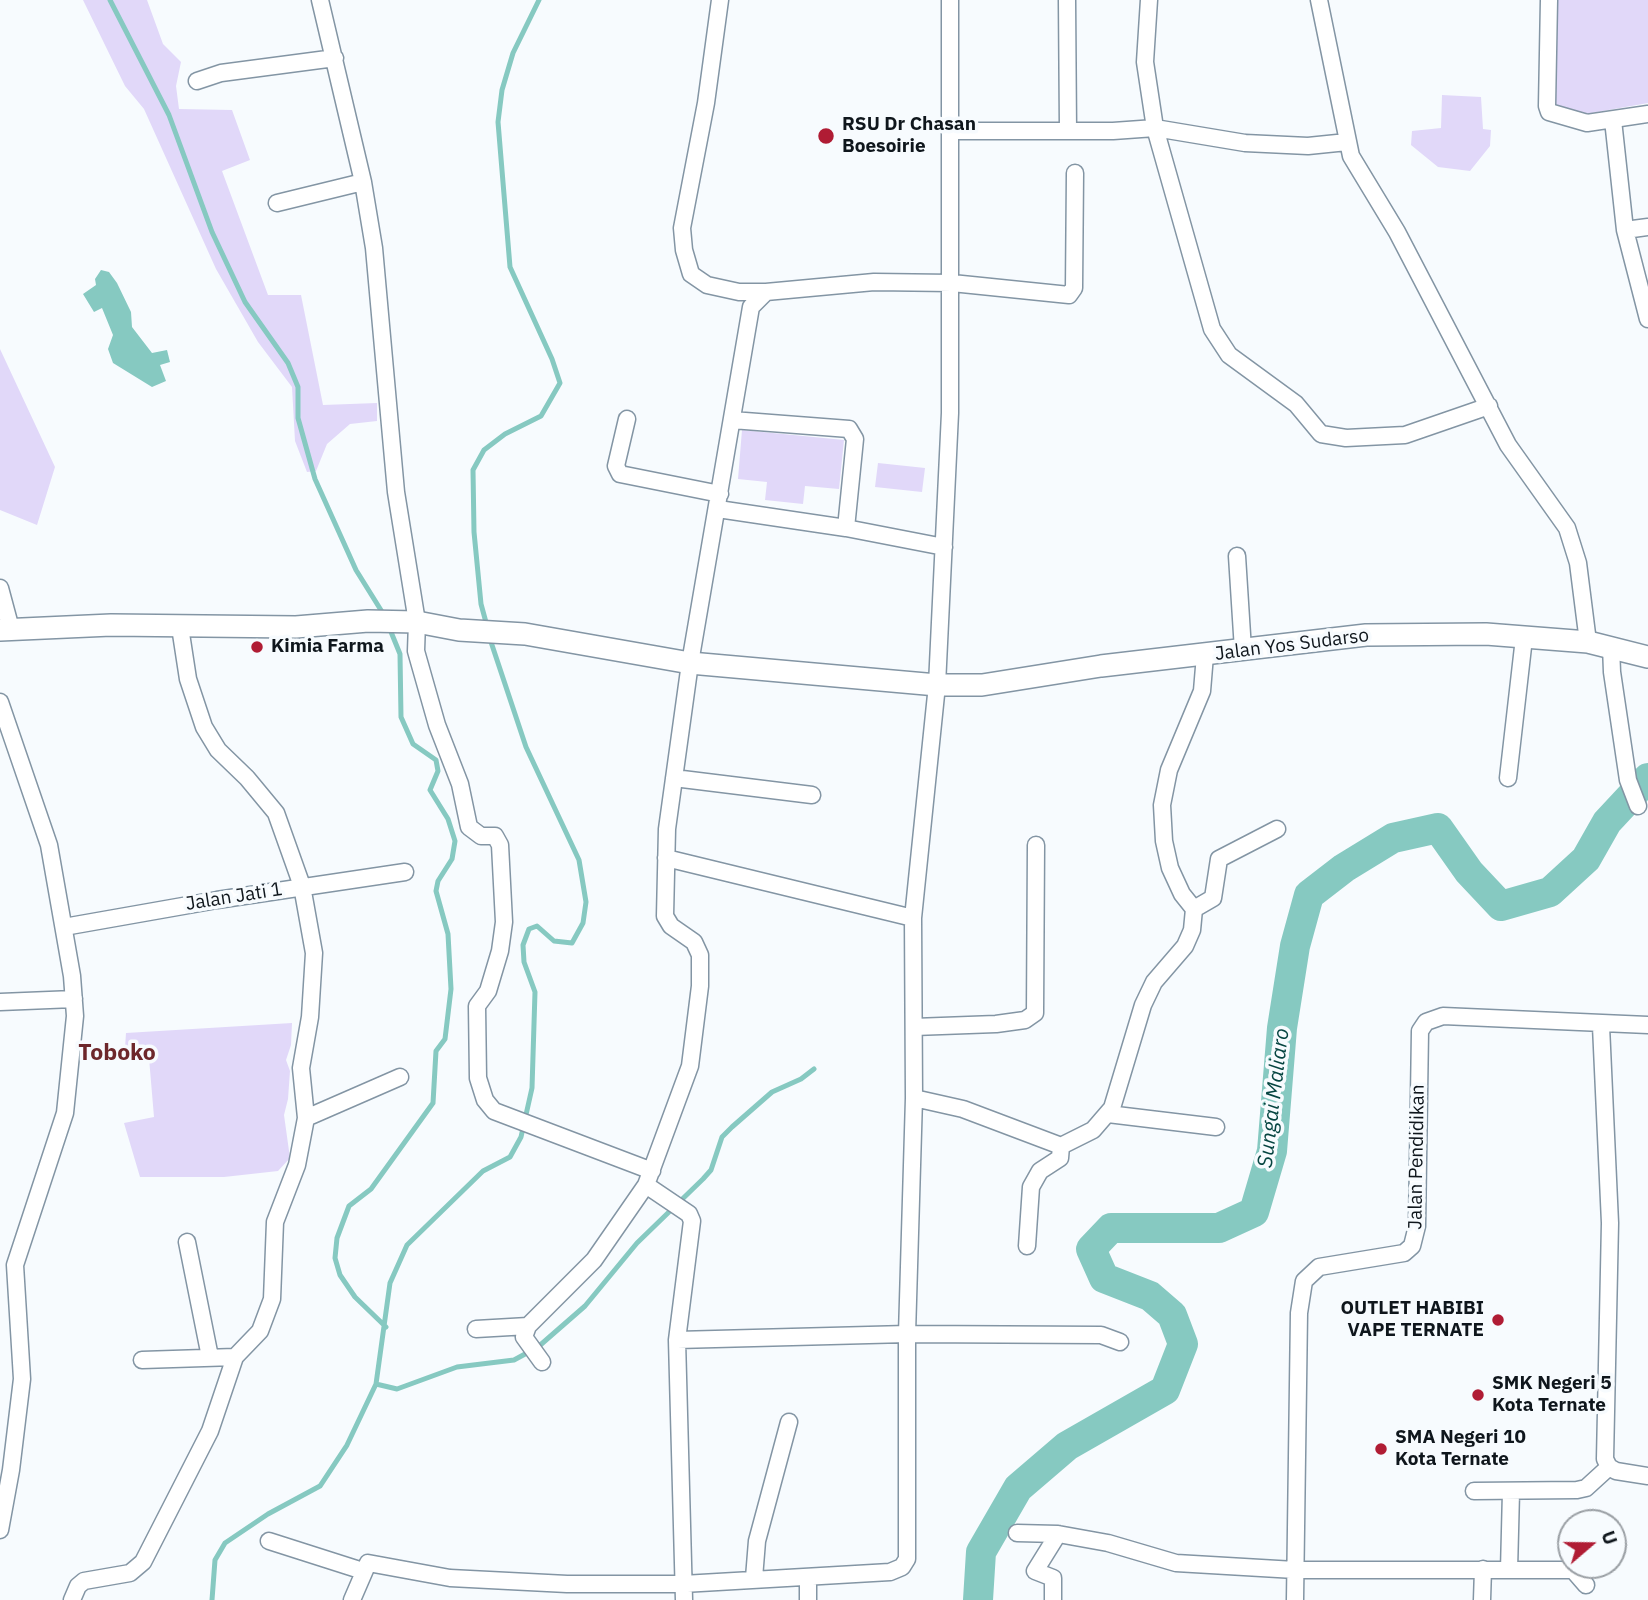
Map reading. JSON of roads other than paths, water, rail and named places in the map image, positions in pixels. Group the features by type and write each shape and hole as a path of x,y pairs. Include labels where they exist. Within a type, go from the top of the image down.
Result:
{"street":[{"path":"320,0 363,182 381,297 408,622 422,679 460,783 469,827 481,836 495,836 499,839 504,922 500,951 488,991 477,1006 477,1061 485,1100 494,1111 538,1127 649,1178 669,1199 689,1214 691,1237 677,1340 683,1592"},
{"path":"720,0 706,103 682,228 684,250 691,274 707,285 730,291 766,292 874,282 951,282 1065,295 1073,293 1074,173"},
{"path":"352,1600 363,1571 369,1563 450,1578 683,1592 754,1578 890,1573 902,1567 907,1559 906,1334 914,1098 913,918 937,685 944,547 951,282 950,0"},
{"path":"1067,0 1068,130"},
{"path":"1149,0 1146,62 1155,128 1212,329 1229,355 1296,404 1321,434 1346,438 1405,435 1489,406"},
{"path":"1319,0 1351,156 1397,232 1451,340 1519,463 1567,528 1578,563 1588,642"},
{"path":"1549,0 1546,106 1549,113 1587,122 1648,114"},
{"path":"197,81 221,73 335,58"},
{"path":"1613,120 1625,230 1648,319"},
{"path":"951,131 1155,128 1245,143 1308,146 1347,142"},
{"path":"277,203 363,182"},
{"path":"1625,230 1648,227"},
{"path":"542,1362 524,1337 528,1326 594,1260 649,1178 690,1066 700,986 698,948 691,939 671,926 664,916 666,858 690,663 751,307 766,292"},
{"path":"627,419 616,466 620,474 719,501 944,547"},
{"path":"732,420 849,429 855,439 846,528"},
{"path":"1237,556 1243,650"},
{"path":"0,588 6,629"},
{"name":"Jalan Yos Sudarso","path":"6,629 111,625 296,627 368,621 408,622 459,630 525,634 690,663 937,685 982,685 1101,666 1366,635 1433,633 1588,642 1648,657"},
{"path":"72,1600 78,1586 84,1581 130,1573 143,1562 210,1431 235,1357 260,1331 272,1299 275,1222 297,1165 306,1118 301,1068 310,1017 314,953 302,886 276,813 247,778 218,750 204,727 188,679 180,627"},
{"path":"1508,778 1524,638"},
{"path":"1611,646 1612,673 1628,780 1639,806"},
{"path":"914,1098 963,1109 1061,1146 1093,1130 1108,1114 1116,1101 1131,1038 1143,1005 1154,982 1185,946 1192,930 1194,909 1182,894 1170,868 1164,841 1162,805 1170,770 1202,691 1205,655"},
{"path":"0,702 49,845 74,999 70,1087 65,1113 15,1265 22,1379 12,1470 0,1530"},
{"path":"674,778 812,795"},
{"path":"1194,909 1213,898 1219,859 1277,829"},
{"path":"914,1027 996,1024 1025,1020 1035,1013 1036,845"},
{"path":"666,858 913,918"},
{"name":"Jalan Jati 1","path":"64,927 302,886 405,872"},
{"path":"0,1002 74,999"},
{"name":"Jalan Pendidikan","path":"1294,1600 1299,1313 1304,1281 1319,1268 1404,1253 1412,1247 1418,1226 1420,1031 1426,1022 1443,1016 1601,1026 1648,1025"},
{"path":"1601,1026 1610,1223 1605,1459 1609,1467"},
{"path":"306,1118 400,1077"},
{"path":"1108,1114 1216,1128"},
{"path":"1027,1246 1031,1187 1040,1171 1060,1158 1061,1146"},
{"path":"187,1242 210,1357"},
{"path":"476,1329 528,1326"},
{"path":"677,1340 906,1334 1101,1335 1120,1342"},
{"path":"142,1360 235,1357"},
{"path":"754,1578 757,1541 789,1422"},
{"path":"1609,1467 1648,1476"},
{"path":"1474,1491 1586,1488 1609,1467"},
{"path":"1509,1570 1511,1492"},
{"path":"1017,1533 1059,1534 1127,1548 1177,1563 1295,1570 1573,1570 1586,1586"},
{"path":"1053,1600 1053,1578 1035,1571 1059,1534"},
{"path":"269,1541 363,1571"},
{"path":"1482,1600 1483,1569"},
{"path":"808,1577 808,1600"}],"waterway":[{"path":"110,0 169,115 212,232 245,302 288,363 298,387 298,418 315,479 356,570 384,615"},
{"path":"487,626 481,604 474,532 473,470 484,450 505,434 541,416 560,383 552,359 510,267 498,122 502,90 513,53 539,0"},
{"path":"386,1327 355,1297 340,1275 335,1258 337,1238 349,1206 371,1189 433,1103 436,1051 445,1039 451,989 448,934 436,891 438,881 452,859 455,841 448,819 430,790 438,771 436,760 413,744 401,717 400,654 389,627"},
{"path":"212,1600 215,1560 225,1543 268,1514 320,1486 347,1445 376,1384 390,1283 407,1245 483,1171 510,1157 521,1137 532,1088 535,992 524,962 523,945 529,929 537,926 554,941 572,943 583,923 586,902 579,860 526,747 490,639"},
{"name":"Sungai Maliaro","path":"978,1600 981,1552 1018,1488 1067,1446 1165,1390 1183,1344 1172,1315 1150,1296 1104,1278 1091,1249 1111,1228 1219,1228 1254,1212 1272,1151 1282,1028 1295,946 1309,895 1344,868 1393,838 1438,828 1469,872 1501,906 1550,892 1586,859 1607,822 1648,778"},
{"path":"376,1384 397,1389 457,1367 514,1360 538,1347 585,1306 637,1243 711,1170 722,1137 772,1092 801,1079 814,1069"}],"place":[{"name":"RSU Dr Chasan Boesoirie","path":"826,136"},
{"name":"Kimia Farma","path":"257,647"},
{"name":"OUTLET HABIBI VAPE TERNATE","path":"1498,1320"},
{"name":"SMK Negeri 5 Kota Ternate","path":"1478,1395"},
{"name":"SMA Negeri 10 Kota Ternate","path":"1381,1449"}],"district":[{"name":"Toboko","path":"117,1053"}]}
